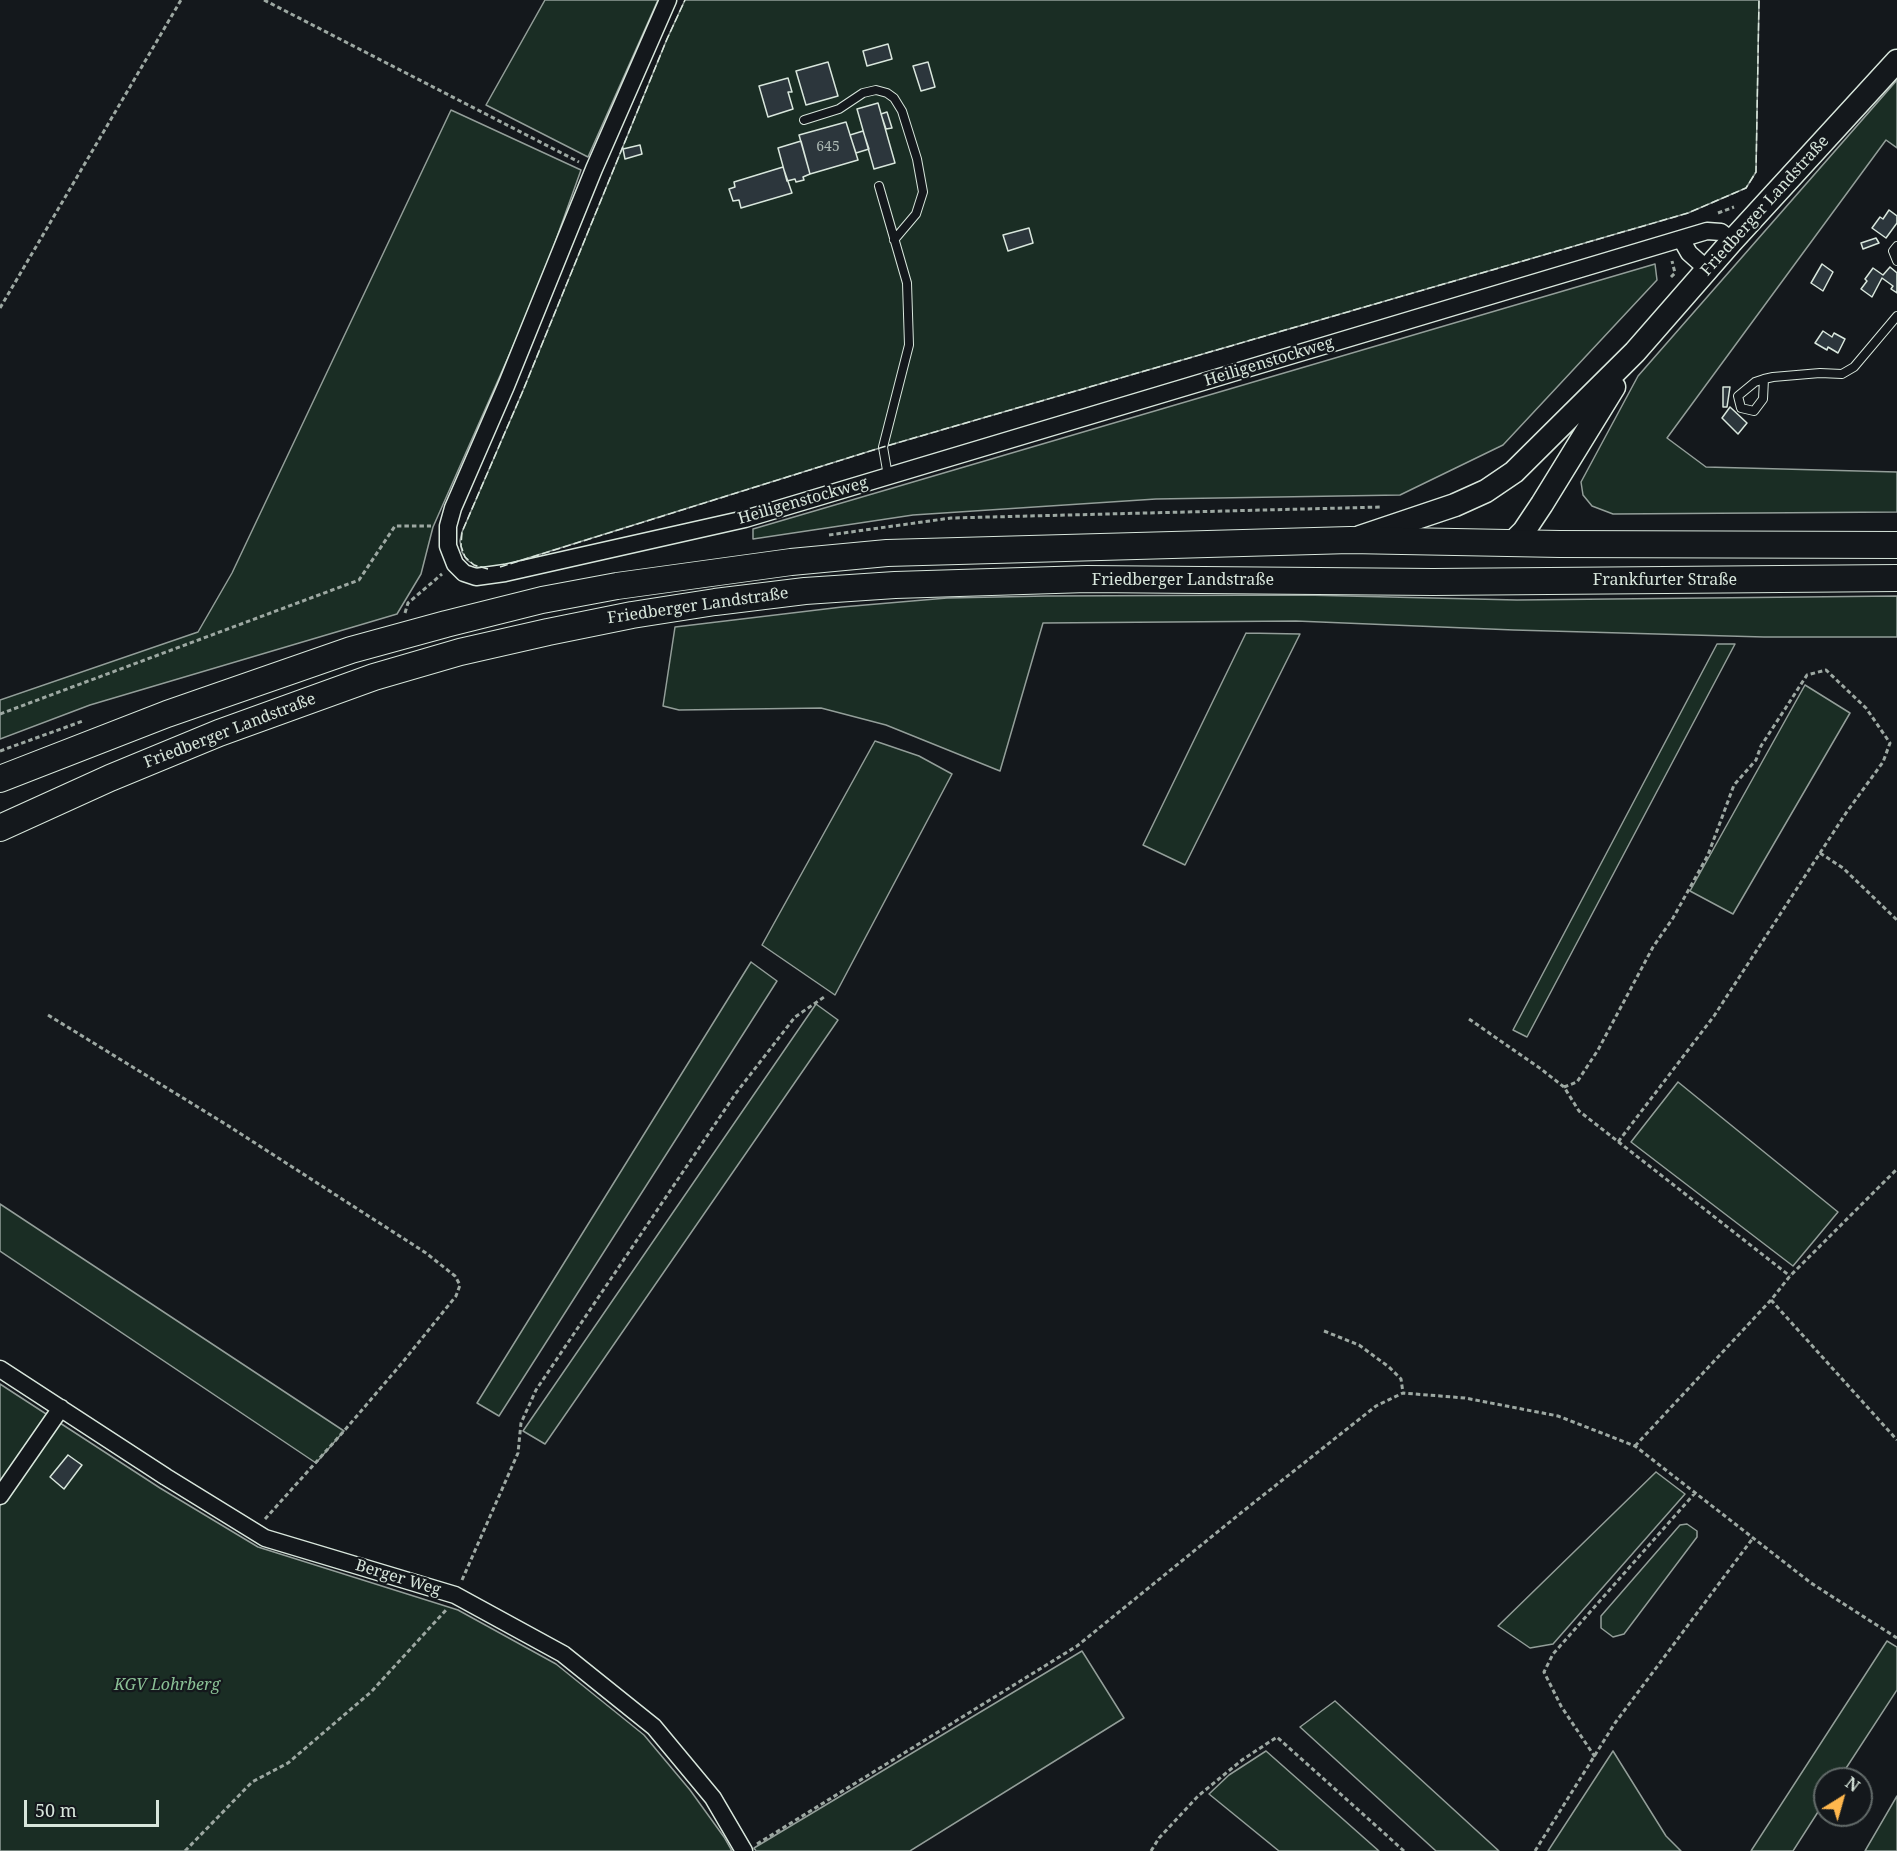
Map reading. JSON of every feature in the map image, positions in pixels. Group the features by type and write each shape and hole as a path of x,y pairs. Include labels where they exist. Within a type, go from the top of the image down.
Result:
{"main road":[{"name":"Friedberger Landstraße","path":"0,778 167,714 351,650 542,600 617,586 790,562 887,553 1350,540 1512,543"},
{"path":"1433,582 1483,563 1512,543 1897,545"},
{"name":"Frankfurter Straße","path":"1433,582 1897,578"},
{"name":"Friedberger Landstraße","path":"0,828 110,777 197,742 374,677 460,652 632,615 805,591 895,585 1111,579 1433,582"}],"street":[{"path":"455,564 448,546 448,526 453,508 506,386 594,169 668,0"},
{"name":"Friedberger Landstraße","path":"1350,540 1420,518 1486,491 1514,472 1635,352 1732,241 1897,61"},
{"name":"Heiligenstockweg","path":"455,564 464,573 476,577 505,573 745,519 1707,231 1720,232 1732,241"},
{"path":"1681,239 1689,253 1707,270"},
{"name":"Friedberger Landstraße","path":"1512,543 1524,531 1542,504 1635,352"},
{"name":"Berger Weg","path":"0,1369 266,1538 453,1594 563,1654 654,1726 713,1798 750,1848"},
{"path":"0,1496 61,1408"}],"lane":[{"path":"804,120 839,109 863,93 876,90 894,98 902,111 917,159 923,192 916,214 894,240"},
{"path":"879,186 907,283 909,345 883,447 888,476"},
{"path":"1897,246 1893,251 1897,261"},
{"path":"1764,379 1820,373 1842,374 1854,367 1897,316"}],"path":[{"path":"0,308 181,0"},
{"path":"264,0 594,169"},
{"path":"1668,281 1675,273 1671,258 1681,239"},
{"path":"828,535 951,518 1386,506"},
{"path":"0,714 359,580 396,526 448,526"},
{"path":"405,613 408,603 455,564"},
{"path":"1564,1087 1577,1082 1598,1050 1653,947 1673,918 1708,855 1734,785 1756,760 1761,746 1807,675 1826,670 1866,708 1890,743 1883,762 1846,813 1714,1016 1618,1143"},
{"path":"1820,853 1843,868 1897,920"},
{"path":"185,1851 252,1782 288,1763 370,1692 446,1612 518,1453 521,1422 536,1390 736,1093 795,1017 824,997"},
{"path":"48,1015 237,1131 387,1228 455,1276 460,1285 456,1296 402,1363 254,1531"},
{"path":"1469,1019 1541,1068 1564,1087 1579,1111 1790,1276"},
{"path":"1635,1446 1771,1300 1790,1276 1897,1169"},
{"path":"1771,1300 1897,1440"},
{"path":"1324,1331 1359,1345 1389,1367 1401,1380 1403,1393"},
{"path":"750,1848 1077,1646 1376,1406 1403,1393 1465,1398 1558,1416 1635,1446 1811,1583 1897,1638"},
{"path":"1595,1757 1561,1706 1544,1672 1553,1654 1695,1493"},
{"path":"1535,1851 1615,1723 1753,1538"},
{"path":"1151,1851 1159,1838 1198,1796 1242,1760 1277,1737 1404,1851"}],"green space":[{"path":"545,0 658,0 588,157 486,105"},
{"path":"685,0 1759,0 1756,172 1746,188 1688,213 883,447 496,568 477,567 467,560 462,552 460,541 462,532"},
{"path":"1897,80 1897,148 1886,140 1667,438 1706,467 1897,472 1897,512 1613,514 1592,506 1583,495 1581,482 1638,376"},
{"path":"451,110 581,170 538,290 433,527 421,574 397,614 90,705 0,739 0,700 198,632 232,573"},
{"path":"1655,264 1657,280 1503,445 1400,495 1156,499 913,515 753,539 753,529"},
{"path":"1304,595 1517,600 1897,596 1897,637 1764,637 1296,621 1043,623 1000,771 886,725 821,708 679,710 663,706 675,627 842,607 947,598"},
{"path":"1246,633 1300,634 1185,865 1143,845"},
{"path":"1717,644 1735,644 1527,1037 1513,1030"},
{"path":"1805,685 1850,713 1733,914 1690,891"},
{"path":"875,741 919,756 952,774 835,995 762,945"},
{"path":"751,962 777,981 499,1416 477,1403"},
{"path":"816,1004 838,1020 545,1444 523,1431"},
{"path":"1678,1082 1838,1212 1793,1266 1631,1142"},
{"path":"0,1204 344,1431 316,1463 0,1251"},
{"name":"KGV Lohrberg","path":"0,1384 160,1488 258,1547 458,1610 556,1664 644,1735 690,1790 732,1851 0,1851"},
{"path":"1656,1472 1685,1494 1553,1644 1530,1648 1498,1626"},
{"path":"1687,1524 1697,1531 1697,1537 1624,1634 1613,1637 1601,1628 1601,1616 1680,1525"},
{"path":"1887,1641 1897,1647 1897,1690 1847,1767 1813,1767 1813,1820 1793,1851 1751,1851"},
{"path":"1082,1651 1124,1718 910,1851 756,1851 754,1848"},
{"path":"1335,1701 1499,1851 1436,1851 1300,1727"},
{"path":"1266,1751 1379,1851 1279,1851 1209,1794 1229,1775"},
{"path":"1613,1751 1666,1836 1681,1851 1548,1851"},
{"path":"1897,1796 1897,1851 1865,1851"}],"building":[{"path":"888,44 892,59 867,66 863,51"},
{"path":"828,62 838,96 806,105 796,71"},
{"path":"928,62 935,87 921,91 913,66"},
{"path":"788,78 792,92 788,92 793,109 768,117 759,86"},
{"path":"878,103 895,163 874,169 857,109"},
{"path":"887,112 892,128 886,129 881,114"},
{"path":"846,122 858,160 810,174 799,135"},
{"path":"863,131 869,149 856,153 850,135"},
{"path":"801,141 810,174 803,177 804,180 787,181 778,148"},
{"path":"640,145 642,154 625,159 623,149"},
{"path":"783,167 792,193 741,208 739,200 733,201 729,189 735,187 734,182"},
{"path":"1889,210 1897,216 1897,223 1886,238 1872,228 1880,217 1883,219"},
{"path":"1029,228 1033,243 1008,251 1003,235"},
{"path":"1876,238 1879,243 1863,249 1861,243"},
{"path":"1822,264 1833,272 1823,291 1811,283"},
{"path":"1890,267 1897,273 1897,293 1891,289 1893,286 1882,278 1872,297 1861,289 1873,268 1883,275"},
{"path":"1823,331 1832,337 1834,333 1845,339 1838,353 1815,343"},
{"path":"1723,387 1730,387 1727,407 1723,407"},
{"path":"1730,407 1747,423 1738,434 1722,418"},
{"path":"68,1455 82,1465 64,1489 50,1477"}],"fence":[{"path":"488,569 474,565 465,557 461,546 462,532 685,0"},
{"path":"500,567 883,447 1688,213 1746,188 1756,172 1759,0"}]}
